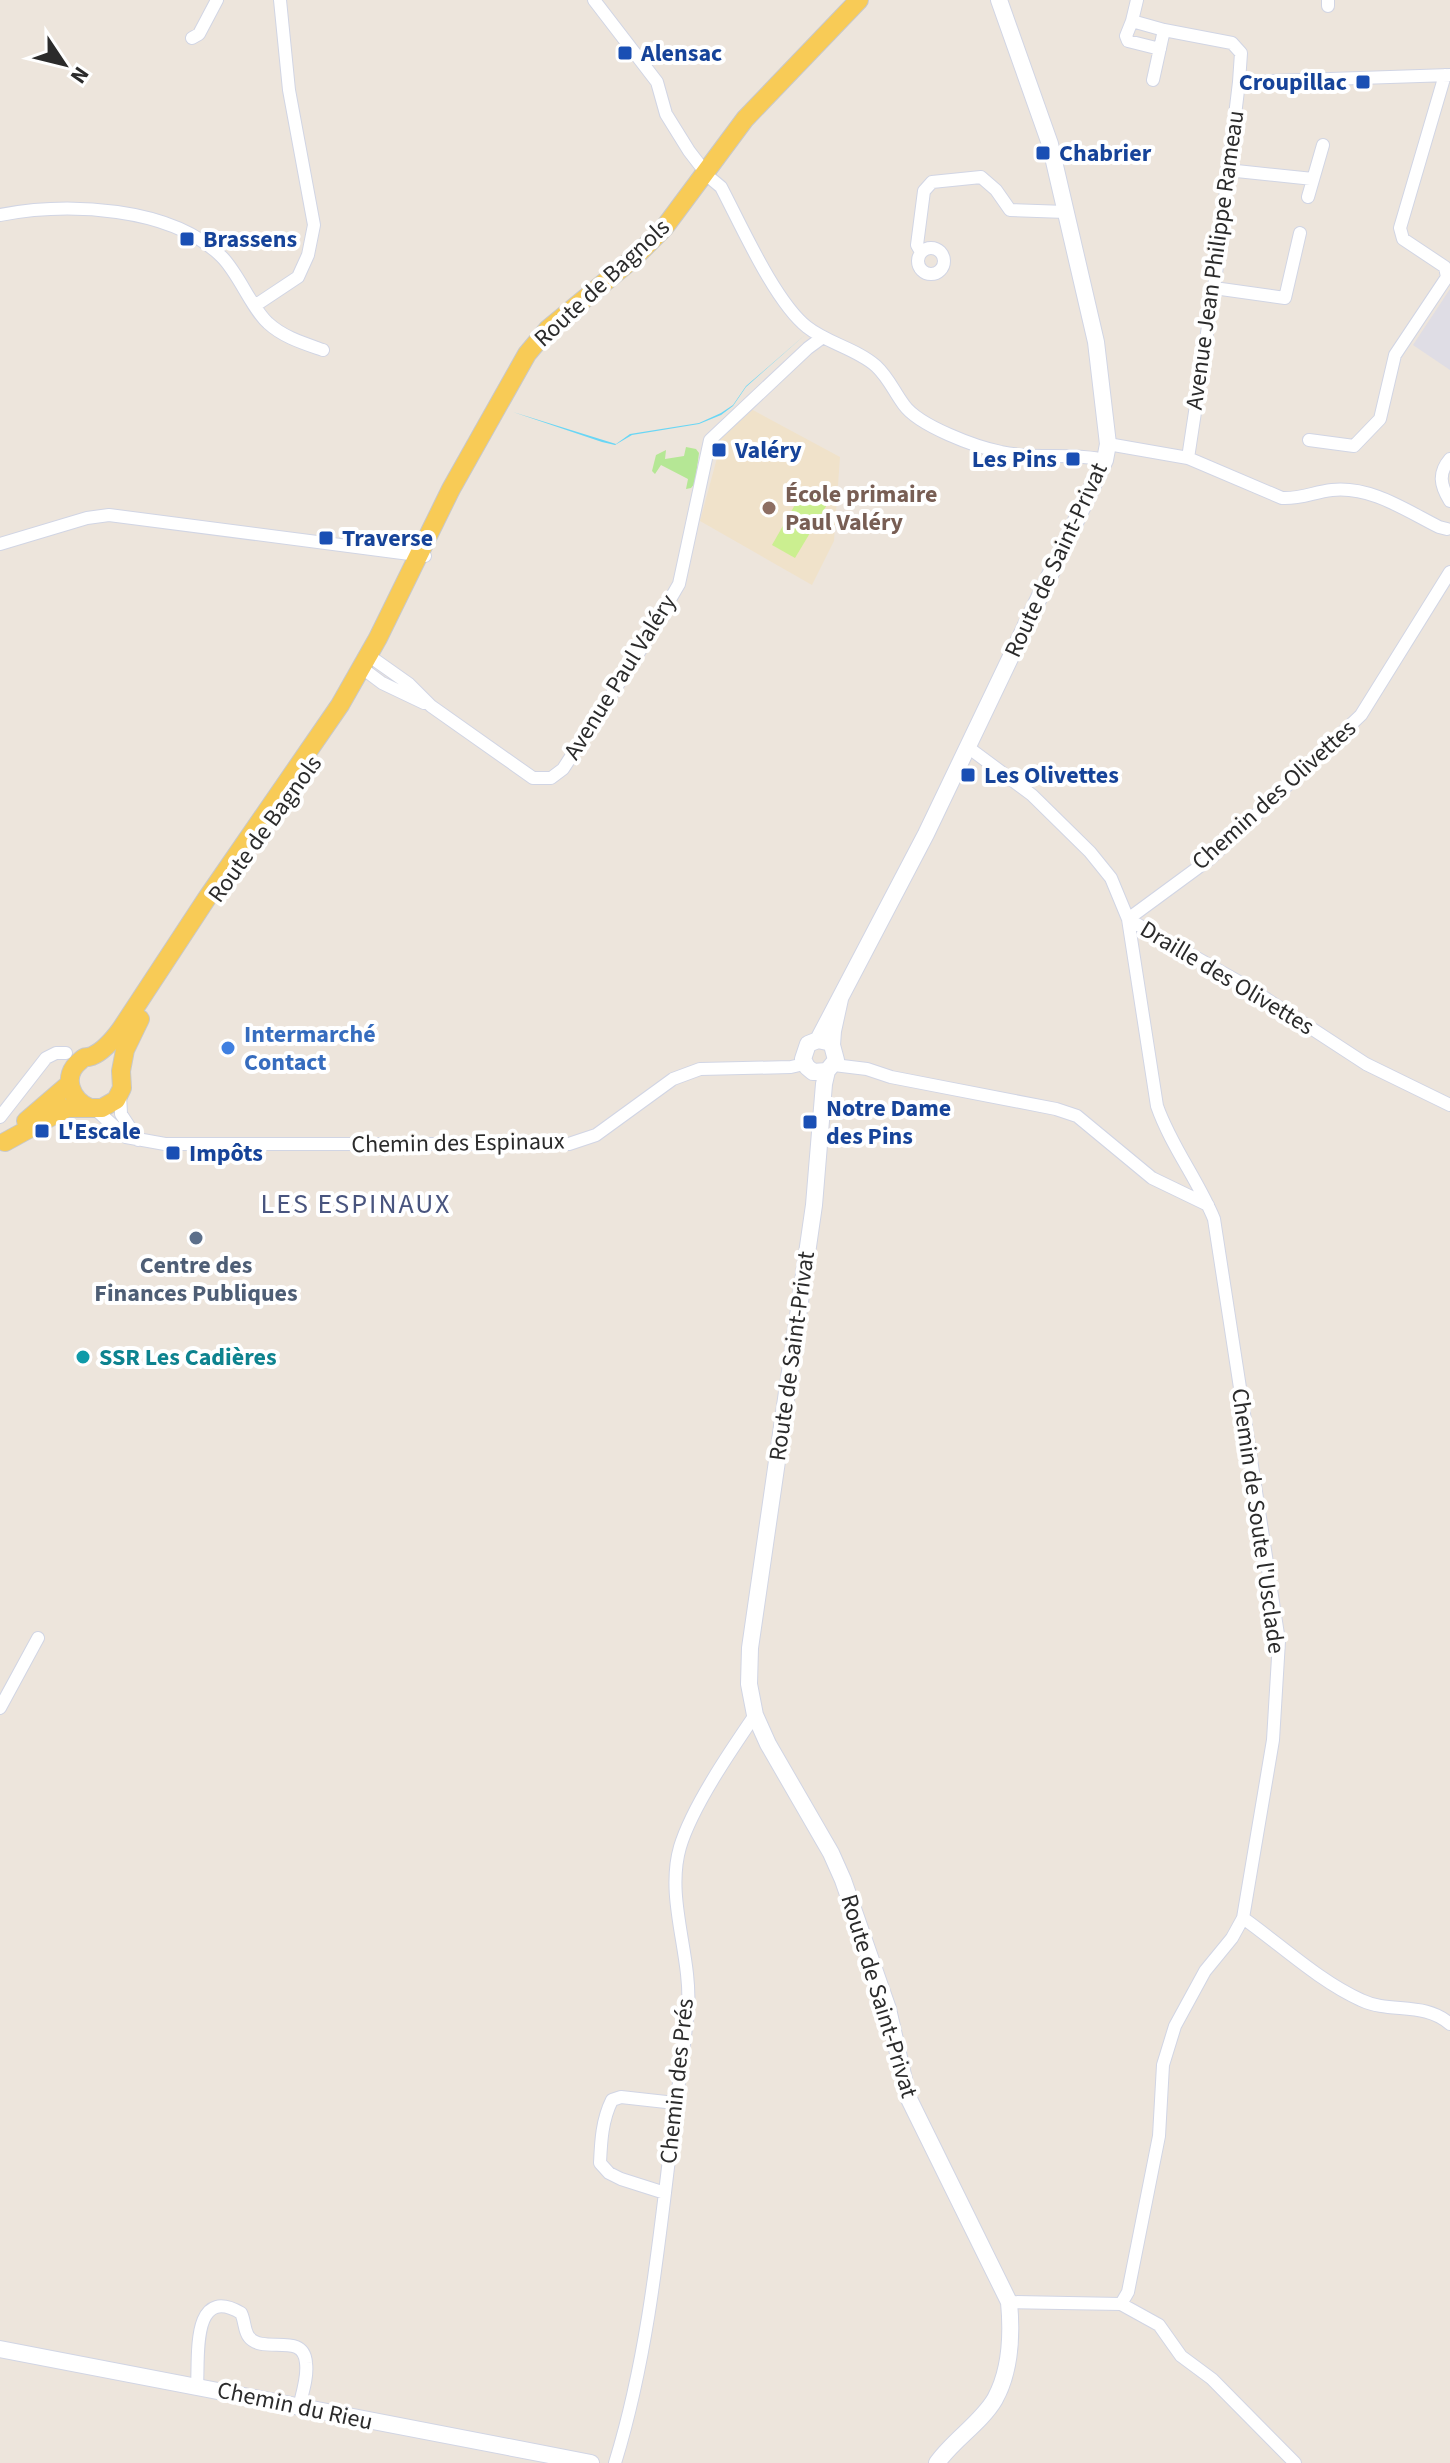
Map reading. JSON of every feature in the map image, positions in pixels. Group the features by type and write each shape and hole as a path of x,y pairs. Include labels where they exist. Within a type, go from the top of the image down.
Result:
{"main road":[{"name":"Route de Bagnols","path":"166,967 330,729 369,665 509,382 537,340 648,244 678,211 745,119 859,0"},
{"path":"2,1145 70,1082 74,1067 110,1043 166,967"},
{"path":"2,1145 67,1108 109,1105 120,1094 123,1082 121,1071 131,1034 166,967"},
{"path":"90,1056 109,1059 121,1071"},
{"path":"70,1082 76,1099 92,1108"}],"street":[{"path":"192,38 199,34 217,0"},
{"path":"256,305 298,277 308,255 314,225 289,90 280,0"},
{"path":"594,0 657,82 666,114 705,172 721,187 791,312 823,337 872,363 887,377 904,406 916,419 935,429 1001,452 1077,455 1106,452 1188,458 1282,498 1298,499 1328,490 1354,489 1381,497 1439,527 1449,527"},
{"name":"Route de Saint-Privat","path":"937,2463 994,2400 1007,2365 1011,2324 1009,2302 908,2097 888,2009 843,1880 831,1853 768,1744 755,1715 749,1684 750,1648 814,1205 821,1058 840,999 969,748 1106,452 1096,342 1050,144 999,0"},
{"path":"1137,0 1126,36 1128,41 1160,49"},
{"path":"1132,21 1232,43 1241,53 1239,82"},
{"path":"1153,80 1164,30"},
{"path":"1309,440 1354,446 1380,419 1395,355 1447,277 1445,267 1403,239 1400,228 1448,75"},
{"name":"Avenue Jean Philippe Rameau","path":"1188,458 1214,288 1239,82 1448,75"},
{"path":"1308,197 1323,145"},
{"path":"1227,170 1313,179"},
{"path":"921,252 917,245 924,191 932,182 981,177 996,190 1010,210 1066,212"},
{"path":"0,215 34,208 76,209 163,221 198,239 223,258 266,322 288,337 323,350"},
{"path":"1214,288 1285,298 1300,233"},
{"name":"Avenue Paul Valéry","path":"369,665 382,683 431,706 533,778 551,778 563,769 643,646 679,584 710,440 823,337"},
{"path":"1450,459 1440,476 1450,501"},
{"path":"0,544 87,518 109,515 422,555"},
{"name":"Chemin des Olivettes","path":"1128,919 1211,858 1361,715 1450,572"},
{"name":"Draille des Olivettes","path":"969,748 1032,795 1090,852 1111,878 1128,919 1248,987 1366,1064 1450,1105"},
{"name":"Chemin de Soute l'Usclade","path":"1121,2304 1128,2292 1153,2173 1159,2136 1163,2065 1175,2026 1205,1971 1232,1938 1243,1918 1273,1740 1279,1641 1214,1219 1166,1131 1157,1106 1128,919"},
{"path":"0,1117 46,1058 56,1053 90,1056"},
{"path":"66,1053 70,1064 70,1082"},
{"path":"821,1058 891,1077 1056,1109 1077,1116 1152,1178 1208,1205"},
{"name":"Chemin des Espinaux","path":"92,1108 126,1137 176,1144 569,1144 596,1135 673,1079 689,1072 758,1068 790,1060 821,1058"},
{"path":"120,1094 121,1114 138,1140"},
{"path":"0,1708 38,1638"},
{"name":"Chemin des Prés","path":"615,2463 630,2413 665,2193 688,2006 685,1954 675,1887 680,1848 688,1827 755,1715"},
{"path":"1243,1918 1343,1991 1364,2002 1388,2008 1414,2007 1450,2024"},
{"path":"665,2193 609,2173 600,2163 602,2132 605,2113 612,2100 621,2097 675,2103"},
{"path":"1009,2302 1121,2304 1159,2325 1181,2356 1212,2379 1295,2463"},
{"path":"197,2386 201,2321 209,2310 229,2307 241,2313 250,2338 258,2343 291,2345 305,2357 307,2367 299,2407"},
{"name":"Chemin du Rieu","path":"0,2349 591,2463"}],"shaded area":[{"path":"1450,289 1450,370 1413,345"},
{"name":"École primaire Paul Valéry","path":"751,409 840,457 834,541 812,585 700,521 720,447 717,442 721,434"}],"green space":[{"path":"686,447 699,453 695,483 686,489 688,479 661,465 655,474 652,471 656,455 666,450 665,459 684,456"},
{"path":"804,489 828,503 795,558 772,545"}],"water":[{"path":"806,334 746,387 733,406 699,424 632,435 615,445 513,412 616,444 630,434 699,423 733,405 746,386"}],"place":[{"name":"Alensac","path":"625,53"},
{"name":"Croupillac","path":"1363,82"},
{"name":"Chabrier","path":"1043,153"},
{"name":"Brassens","path":"187,239"},
{"name":"Valéry","path":"719,450"},
{"name":"Les Pins","path":"1073,459"},
{"name":"École primaire Paul Valéry","path":"769,508"},
{"name":"Traverse","path":"326,538"},
{"name":"Les Olivettes","path":"968,775"},
{"name":"Intermarché Contact","path":"228,1048"},
{"name":"Notre Dame des Pins","path":"810,1122"},
{"name":"L'Escale","path":"42,1131"},
{"name":"Impôts","path":"173,1153"},
{"name":"Centre des Finances Publiques","path":"196,1238"},
{"name":"SSR Les Cadières","path":"83,1357"}],"district":[{"name":"LES ESPINAUX","path":"356,1204"}]}
